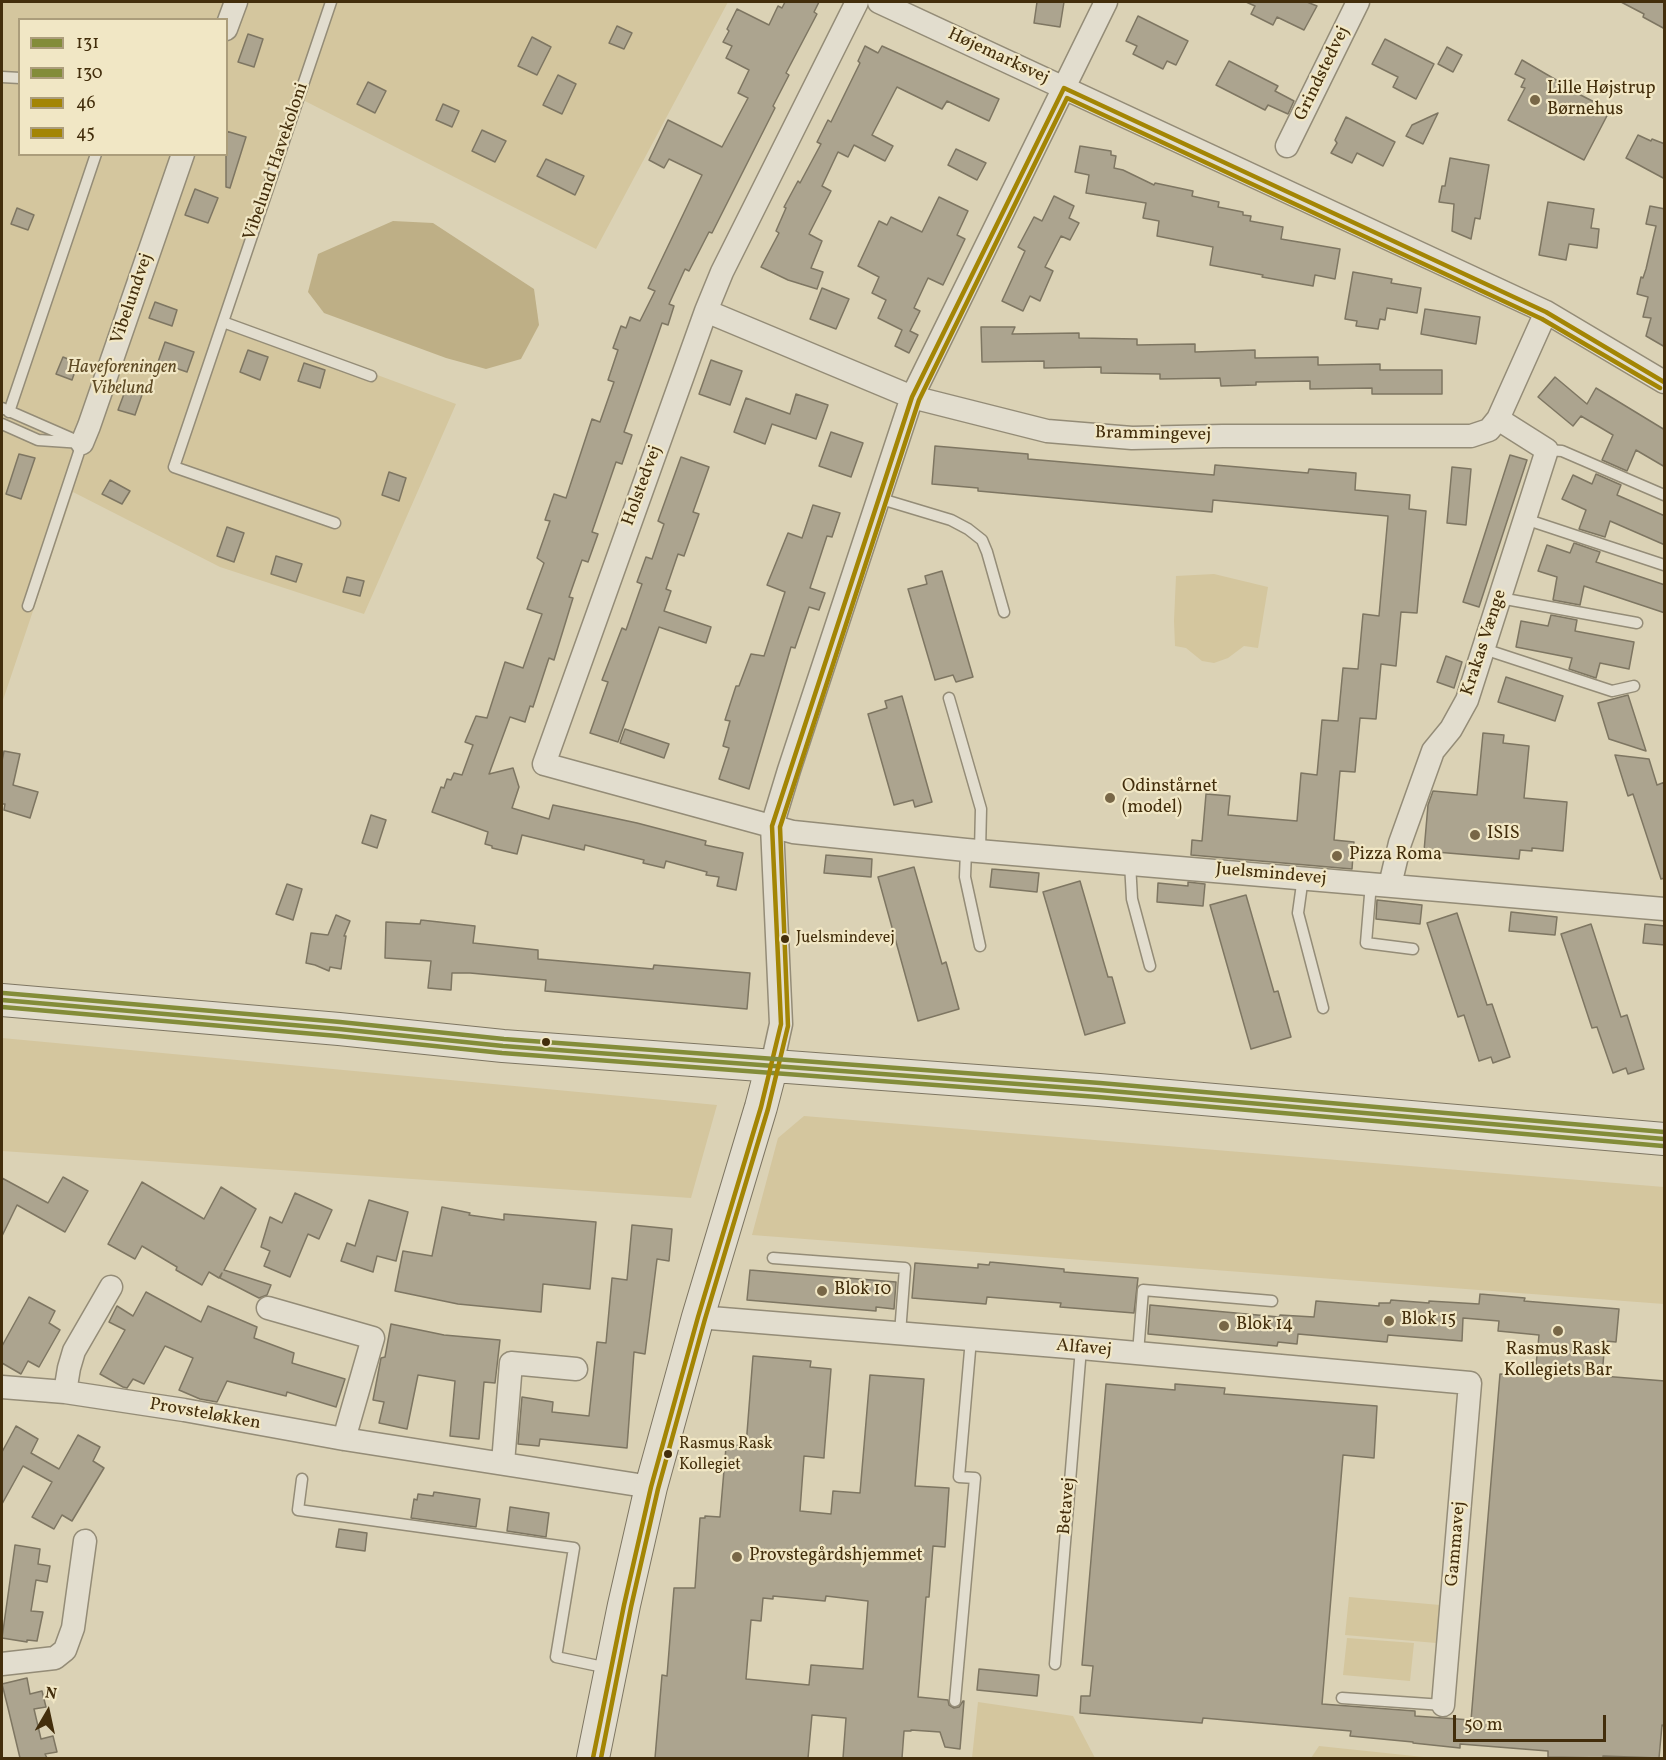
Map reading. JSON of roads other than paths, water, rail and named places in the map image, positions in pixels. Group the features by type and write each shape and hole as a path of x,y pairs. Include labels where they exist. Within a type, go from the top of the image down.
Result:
{"main road":[{"path":"2,1000 339,1029 502,1046 1123,1092 1665,1139"},
{"path":"593,1758 651,1487 772,1065"}],"street":[{"path":"228,24 236,2"},
{"name":"Holstedvej","path":"772,826 544,764 722,272 857,2"},
{"name":"Højemarksvej","path":"879,2 1546,312 1665,382"},
{"path":"772,1065 781,1024 772,826 912,397 1106,2"},
{"name":"Grindstedvej","path":"1287,146 1358,2"},
{"name":"Vibelundvej","path":"82,443 182,156"},
{"name":"Brammingevej","path":"706,311 912,397 1047,431 1132,438 1471,436 1489,430 1498,419"},
{"path":"1546,312 1498,419 1548,450"},
{"name":"Krakas Vænge","path":"1380,884 1400,843 1433,751 1451,729 1467,700 1548,450"},
{"name":"Juelsmindevej","path":"772,826 793,832 973,850 1665,909"},
{"path":"65,1392 74,1351 111,1287"},
{"path":"268,1308 373,1338 344,1439"},
{"name":"Alfavej","path":"698,1317 1470,1383"},
{"path":"503,1463 511,1363 576,1369"},
{"name":"Gammavej","path":"1443,1705 1470,1383"},
{"name":"Provsteløkken","path":"2,1387 65,1392 183,1410 344,1439 651,1487"},
{"path":"2,1664 55,1658 65,1650 73,1628 85,1541"}],"lane":[{"name":"Vibelund Havekoloni","path":"331,2 174,467 335,523"},
{"path":"2,77 18,78"},
{"path":"82,443 5,410 95,156"},
{"path":"223,322 371,376"},
{"path":"2,424 38,440 82,443"},
{"path":"28,606 82,443"},
{"path":"1548,450 1562,451 1665,495"},
{"path":"878,498 951,520 968,528 982,540 1004,612"},
{"path":"1525,519 1665,565"},
{"path":"1500,598 1637,623"},
{"path":"1484,649 1612,691 1634,686"},
{"path":"949,698 981,809 965,877 980,946"},
{"path":"1130,863 1132,899 1150,966"},
{"path":"1303,877 1299,913 1323,1008"},
{"path":"1380,884 1366,943 1413,949"},
{"path":"773,1258 905,1268 900,1334"},
{"path":"1138,1353 1143,1290 1272,1301"},
{"path":"955,1701 975,1478 959,1477 971,1339"},
{"name":"Betavej","path":"1055,1664 1081,1348"},
{"path":"302,1479 298,1510 574,1548 556,1657 611,1668"},
{"path":"1342,1698 1443,1705"}],"place":[{"name":"Lille Højstrup Børnehus","path":"1535,100"},
{"name":"Odinstårnet (model)","path":"1110,798"},
{"name":"ISIS","path":"1475,835"},
{"name":"Pizza Roma","path":"1337,856"},
{"name":"Juelsmindevej","path":"785,939"},
{"name":"Blok 10","path":"822,1291"},
{"name":"Blok 15","path":"1389,1321"},
{"name":"Blok 14","path":"1224,1326"},
{"name":"Rasmus Rask Kollegiets Bar","path":"1558,1331"},
{"name":"Rasmus Rask Kollegiet","path":"668,1454"},
{"name":"Provstegårdshjemmet","path":"737,1557"}],"park label":[{"name":"Haveforeningen Vibelund","path":"122,379"}]}
